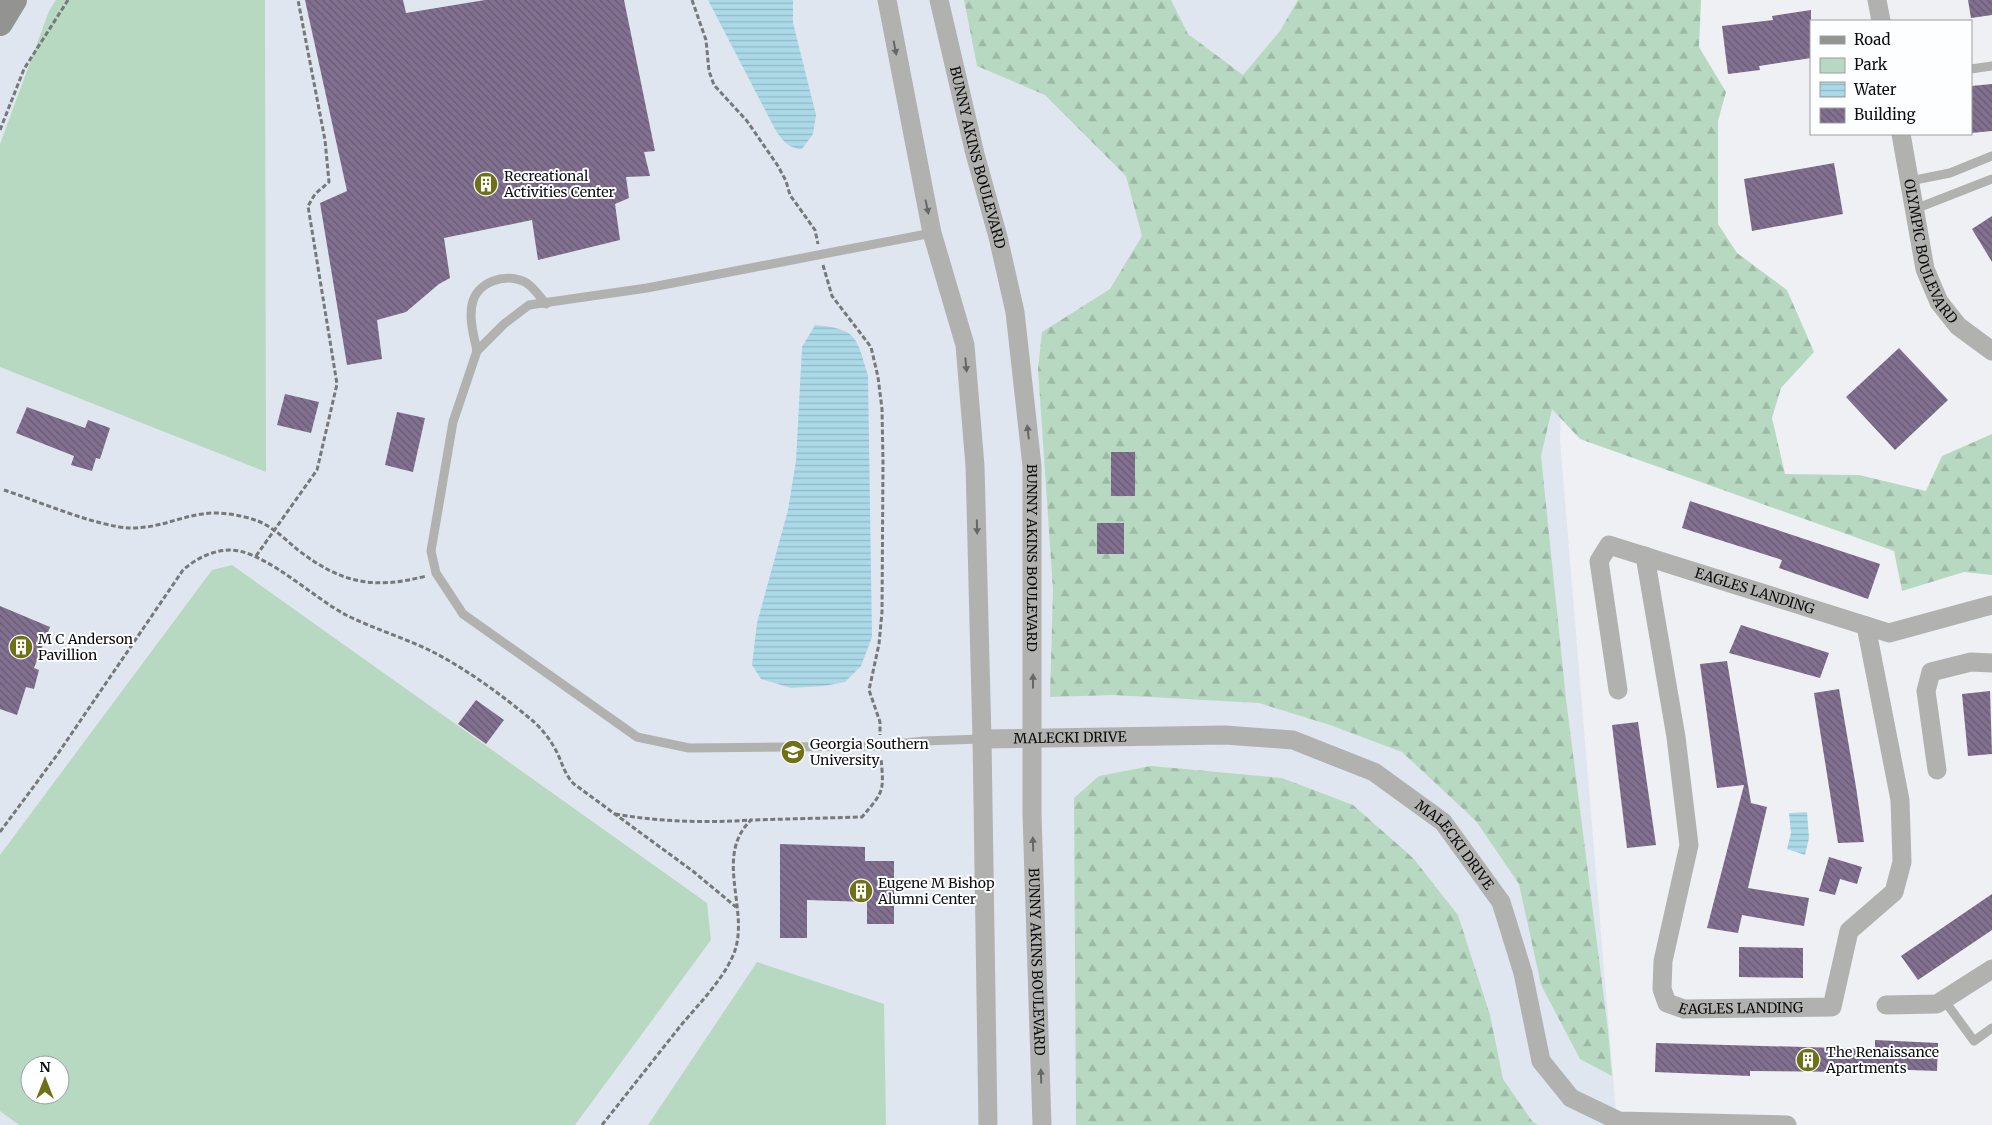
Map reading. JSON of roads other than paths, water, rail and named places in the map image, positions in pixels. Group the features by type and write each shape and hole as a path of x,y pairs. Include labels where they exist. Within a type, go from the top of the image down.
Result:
{"street":[{"path":"0,23 14,0"},
{"path":"887,0 932,233 965,345 975,466 982,739 988,1125"},
{"name":"BUNNY AKINS BOULEVARD","path":"939,0 1015,312 1032,466 1032,816 1042,1125"},
{"path":"1877,0 1881,20"},
{"name":"OLYMPIC BOULEVARD","path":"1901,135 1925,269 1939,302 1958,326 1992,351"},
{"name":"EAGLES LANDING","path":"1618,690 1598,561 1609,544 1889,633 1992,605"},
{"name":"EAGLES LANDING","path":"1645,556 1676,737 1689,845 1664,961 1662,989 1667,1003 1684,1009 1832,1007 1849,931 1894,892 1902,862 1900,800 1866,626"},
{"path":"1937,770 1926,691 1931,672 1971,662 1992,663"},
{"name":"MALECKI DRIVE","path":"982,739 1216,735 1293,740 1374,772 1443,822 1500,902 1523,973 1541,1061 1571,1098 1620,1121 1787,1125"},
{"path":"1886,1005 1937,1004 1992,969"}],"lane":[{"path":"1972,69 1992,66"},
{"path":"1910,181 1950,173 1992,156"},
{"path":"1915,209 1992,179"},
{"path":"932,233 599,297 529,306 504,324 477,351 453,422 431,551 436,573 463,614 637,737 689,748 880,746 923,741 982,739"},
{"path":"477,351 472,326 472,304 478,291 492,280 512,277 527,282 546,304"},
{"path":"1944,1000 1974,1042 1992,1028"}],"water":[{"path":"708,0 793,0 793,23 816,115 813,134 802,149 790,146 776,131"},
{"path":"815,325 840,329 853,337 861,352 868,375 872,637 861,666 845,682 824,686 791,688 761,679 752,665 757,623 788,510 796,461 802,347"},
{"path":"1807,812 1809,838 1805,855 1787,849 1791,833 1789,813"}],"place":[{"name":"Recreational Activities Center","path":"486,184"},
{"name":"M C Anderson Pavillion","path":"21,647"},
{"name":"Georgia Southern University","path":"793,752"},
{"name":"Eugene M Bishop Alumni Center","path":"861,891"},
{"name":"The Renaissance Apartments","path":"1808,1060"}]}
